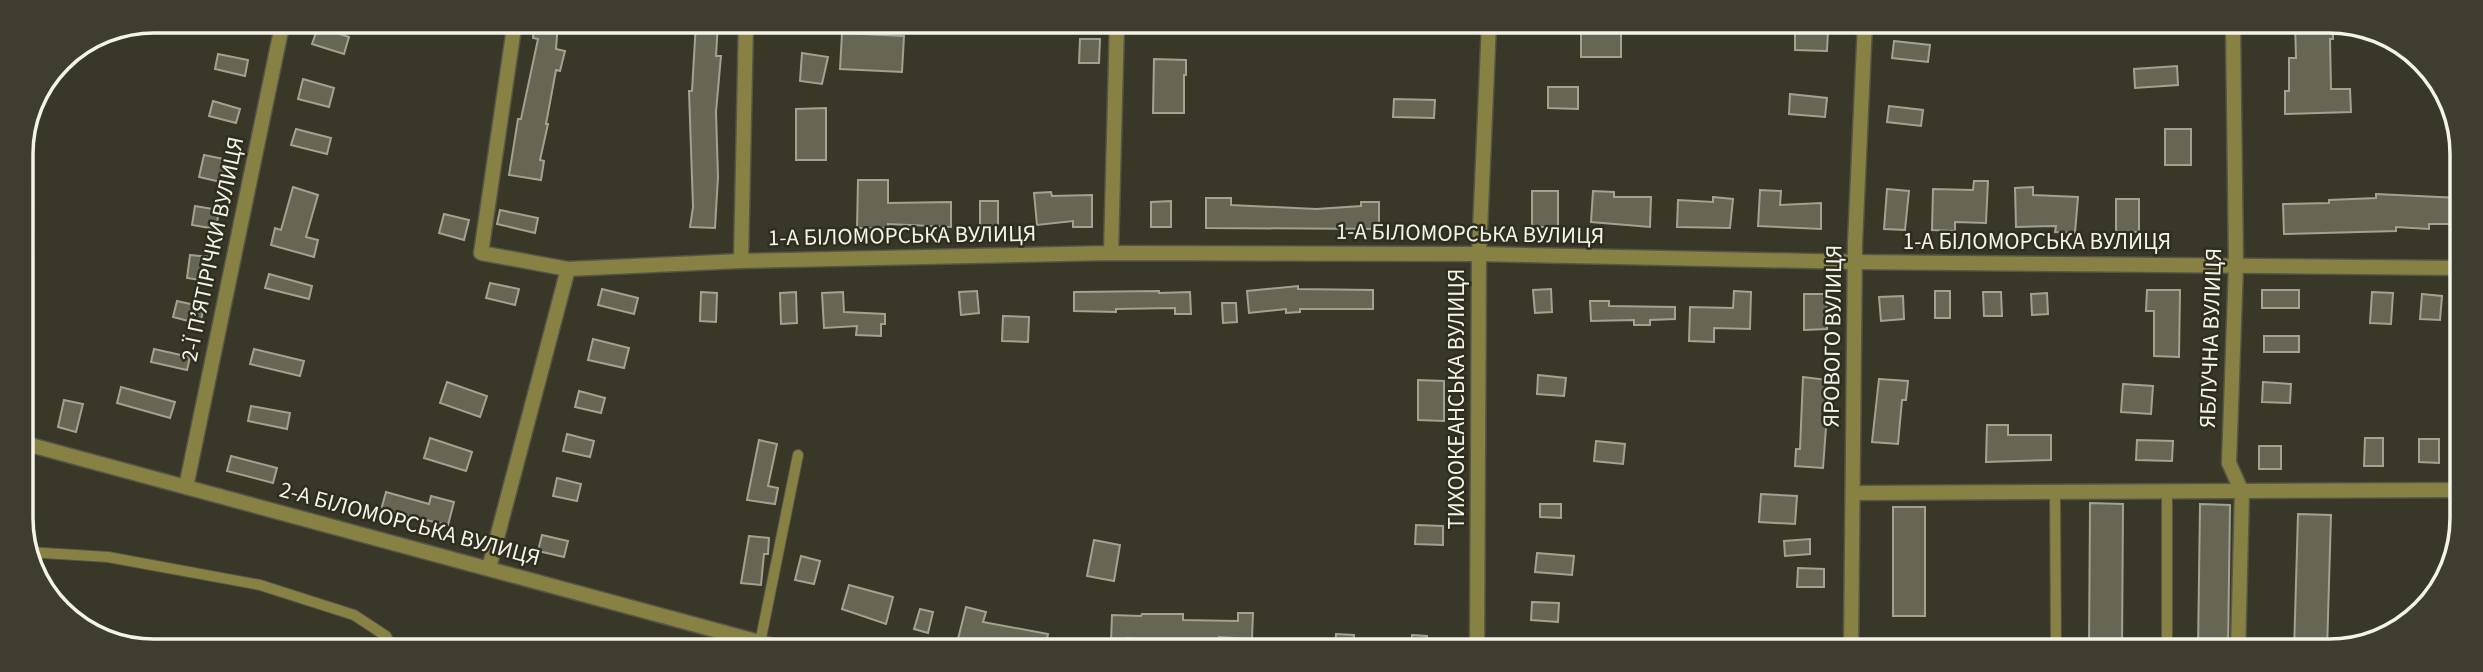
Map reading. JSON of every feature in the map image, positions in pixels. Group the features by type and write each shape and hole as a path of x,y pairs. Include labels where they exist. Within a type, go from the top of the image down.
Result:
{"street":[{"name":"2-Ї П’ЯТІРІЧКИ ВУЛИЦЯ","path":"186,486 280,33"},
{"name":"1-А БІЛОМОРСЬКА ВУЛИЦЯ","path":"513,33 481,253 568,269 741,261 1111,253 1479,254 1855,262 2450,268"},
{"path":"741,261 746,33"},
{"path":"1111,253 1117,33"},
{"name":"ТИХООКЕАНСЬКА ВУЛИЦЯ","path":"1477,638 1479,254 1489,33"},
{"name":"ЯРОВОГО ВУЛИЦЯ","path":"1851,638 1855,262 1865,33"},
{"name":"ЯБЛУЧНА ВУЛИЦЯ","path":"2233,33 2236,265 2229,463 2242,492 2238,638"},
{"path":"489,568 568,269"},
{"name":"2-А БІЛОМОРСЬКА ВУЛИЦЯ","path":"33,446 489,568 735,639"},
{"path":"1853,493 2450,491"}],"lane":[{"path":"761,639 798,455"},
{"path":"2166,492 2167,638"},
{"path":"2055,493 2056,638"},
{"path":"39,553 108,557 260,585 354,615 388,639"}],"building":[{"path":"316,33 337,33 349,37 344,54 312,44"},
{"path":"534,33 557,33 556,49 565,51 560,71 556,70 540,160 544,161 541,180 509,175 518,119 521,119 538,39 533,38"},
{"path":"695,33 717,33 716,56 721,56 716,112 718,177 715,228 690,227 693,207 689,91 692,91"},
{"path":"842,33 904,36 902,72 840,69"},
{"path":"1581,33 1621,33 1621,57 1581,57"},
{"path":"1795,33 1828,33 1827,51 1795,50"},
{"path":"2295,33 2333,34 2333,39 2330,39 2331,89 2350,89 2351,112 2285,114 2285,91 2289,91 2289,58 2296,58"},
{"path":"1080,39 1100,39 1099,63 1079,63"},
{"path":"1894,41 1930,45 1928,62 1892,58"},
{"path":"802,53 828,57 822,84 800,81"},
{"path":"218,54 248,60 245,76 215,69"},
{"path":"1154,59 1186,60 1184,113 1153,113"},
{"path":"2177,66 2178,85 2135,88 2134,69"},
{"path":"303,79 334,88 329,107 298,99"},
{"path":"1548,87 1578,87 1578,109 1548,108"},
{"path":"1790,94 1827,98 1825,117 1789,114"},
{"path":"1394,99 1435,100 1434,118 1393,117"},
{"path":"213,101 240,109 236,123 209,116"},
{"path":"1889,106 1923,110 1921,126 1887,122"},
{"path":"826,108 826,160 796,160 796,109"},
{"path":"296,129 331,138 327,154 291,145"},
{"path":"2165,129 2191,129 2191,165 2165,165"},
{"path":"204,155 229,160 225,183 199,177"},
{"path":"858,180 888,180 888,203 951,202 951,227 888,224 888,228 857,228"},
{"path":"1974,181 1988,181 1986,223 1955,222 1955,231 1932,230 1933,189 1973,190"},
{"path":"293,187 318,195 306,237 318,240 314,257 271,245 275,228 281,230"},
{"path":"2033,187 2033,195 2078,197 2075,233 2055,232 2056,226 2016,227 2015,188"},
{"path":"1887,189 1909,191 1905,230 1884,229"},
{"path":"1760,190 1781,191 1780,205 1821,203 1821,229 1758,226"},
{"path":"1532,191 1558,191 1558,227 1532,227"},
{"path":"1593,191 1614,192 1614,197 1651,197 1650,227 1591,222"},
{"path":"1051,192 1052,196 1092,195 1092,227 1073,227 1073,221 1037,225 1034,193"},
{"path":"2376,194 2450,198 2450,224 2429,224 2429,229 2396,227 2396,231 2284,234 2283,204 2376,198"},
{"path":"1713,197 1733,199 1730,228 1677,227 1678,200 1713,202"},
{"path":"1206,198 1231,198 1231,205 1316,209 1379,202 1379,229 1206,228"},
{"path":"2116,199 2139,199 2139,232 2116,231"},
{"path":"980,201 998,201 998,225 980,225"},
{"path":"1171,201 1171,227 1151,227 1151,202"},
{"path":"195,206 219,210 216,229 192,225"},
{"path":"500,210 538,218 535,233 497,224"},
{"path":"444,214 469,220 464,240 439,233"},
{"path":"190,255 210,257 207,281 187,278"},
{"path":"269,274 312,286 309,299 265,288"},
{"path":"490,283 519,289 515,305 486,298"},
{"path":"1298,286 1298,289 1373,290 1373,309 1300,309 1300,312 1286,313 1286,309 1249,313 1247,291"},
{"path":"602,289 638,298 634,314 598,305"},
{"path":"1551,289 1552,312 1535,313 1533,290"},
{"path":"2147,290 2180,290 2179,357 2154,356 2154,311 2146,311"},
{"path":"2262,290 2299,290 2299,308 2262,308"},
{"path":"977,291 979,313 961,315 959,292"},
{"path":"1734,291 1751,292 1750,329 1714,328 1714,342 1689,341 1690,307 1733,308"},
{"path":"1935,291 1950,291 1950,318 1935,318"},
{"path":"701,292 717,293 716,322 700,321"},
{"path":"796,292 797,323 781,324 780,293"},
{"path":"843,292 844,312 885,314 885,324 881,324 881,336 856,335 857,326 824,328 822,293"},
{"path":"1074,292 1190,292 1191,314 1175,314 1175,308 1116,309 1116,312 1074,311"},
{"path":"1983,292 2001,292 2002,316 1984,316"},
{"path":"2372,292 2393,293 2391,324 2370,323"},
{"path":"2047,293 2048,314 2032,315 2031,294"},
{"path":"1804,294 1827,294 1827,329 1804,330"},
{"path":"2422,294 2442,296 2440,320 2420,319"},
{"path":"1903,296 1904,319 1881,321 1879,297"},
{"path":"177,301 204,307 200,324 173,317"},
{"path":"1590,301 1609,301 1609,306 1675,307 1675,319 1650,320 1650,325 1634,325 1634,320 1591,321"},
{"path":"1222,303 1236,303 1237,322 1223,323"},
{"path":"1003,316 1029,317 1028,342 1002,341"},
{"path":"2264,336 2299,336 2299,352 2264,352"},
{"path":"593,339 629,348 624,368 588,360"},
{"path":"154,349 190,357 187,370 151,362"},
{"path":"254,349 304,361 300,376 250,364"},
{"path":"1538,375 1566,378 1564,396 1537,394"},
{"path":"1803,377 1828,380 1823,468 1795,466 1796,449 1800,449"},
{"path":"1879,379 1908,381 1906,400 1902,400 1898,444 1872,442"},
{"path":"1418,380 1444,381 1444,421 1418,420"},
{"path":"447,382 487,396 480,417 440,403"},
{"path":"2263,382 2291,384 2290,403 2262,402"},
{"path":"2123,384 2153,386 2151,414 2121,412"},
{"path":"121,387 175,402 170,418 117,403"},
{"path":"579,391 605,398 601,413 575,407"},
{"path":"64,400 83,404 76,432 58,427"},
{"path":"251,406 290,413 287,429 248,421"},
{"path":"1987,425 2008,425 2008,435 2051,435 2051,460 1986,462"},
{"path":"567,434 594,441 590,457 563,451"},
{"path":"430,438 472,452 466,471 424,458"},
{"path":"2365,438 2383,438 2383,466 2364,466"},
{"path":"2419,439 2439,439 2439,463 2419,462"},
{"path":"759,440 777,444 768,486 778,488 775,504 747,500"},
{"path":"2137,440 2173,441 2172,461 2136,460"},
{"path":"1596,441 1625,444 1623,464 1594,461"},
{"path":"2259,446 2281,446 2281,469 2259,469"},
{"path":"231,456 277,468 273,483 227,471"},
{"path":"557,478 581,484 577,501 553,496"},
{"path":"386,492 429,504 431,496 454,502 448,525 381,510"},
{"path":"1761,494 1797,496 1795,524 1759,522"},
{"path":"2090,503 2123,504 2122,638 2089,638"},
{"path":"1540,504 1561,504 1561,518 1540,517"},
{"path":"2200,504 2230,505 2228,638 2198,638"},
{"path":"1893,507 1925,507 1925,616 1893,616"},
{"path":"2298,514 2331,515 2327,638 2294,638"},
{"path":"1416,525 1443,526 1443,545 1415,544"},
{"path":"542,535 568,541 564,557 538,551"},
{"path":"749,536 769,538 768,554 764,554 761,585 741,583"},
{"path":"1810,539 1810,554 1785,556 1784,541"},
{"path":"1094,540 1120,545 1114,581 1087,576"},
{"path":"1537,553 1574,556 1572,575 1535,572"},
{"path":"801,556 820,561 814,584 795,580"},
{"path":"1798,568 1824,569 1824,587 1797,587"},
{"path":"849,585 893,597 886,624 842,609"},
{"path":"1532,602 1559,603 1558,622 1531,620"},
{"path":"966,607 986,612 983,622 1048,634 1047,639 958,639"},
{"path":"920,609 933,612 928,633 914,629"},
{"path":"1238,613 1253,613 1252,638 1111,639 1112,615 1183,614 1183,620 1238,621"},
{"path":"1336,634 1354,635 1354,638 1336,638"},
{"path":"1412,635 1427,636 1427,638 1412,638"}]}
